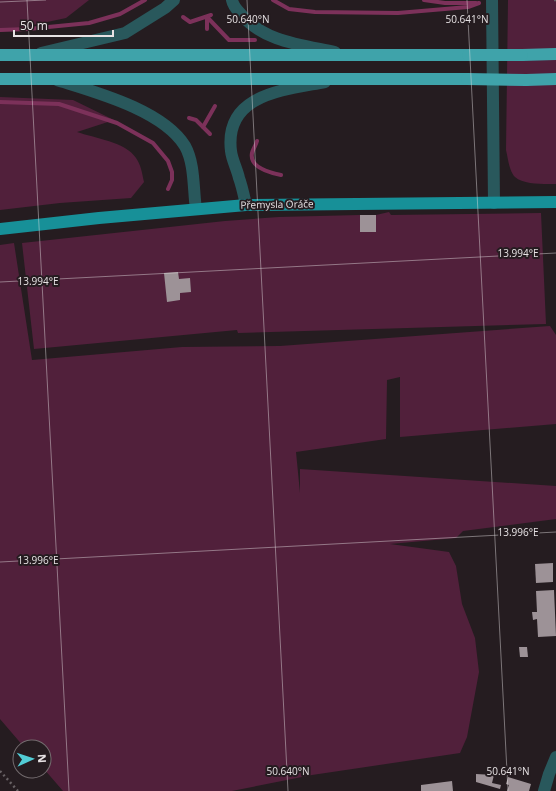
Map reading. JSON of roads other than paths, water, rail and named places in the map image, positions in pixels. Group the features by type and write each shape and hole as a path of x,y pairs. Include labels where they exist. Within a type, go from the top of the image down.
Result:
{"highway":[{"path":"0,55 556,54"},
{"path":"0,80 556,79"}],"main road":[{"name":"Přemysla Oráče","path":"0,229 196,208 285,203 494,204 556,202"}],"street":[{"path":"31,55 125,33 165,8 174,0"},
{"path":"232,0 233,4 244,19 279,40 346,55"},
{"path":"492,0 494,204"},
{"path":"246,205 232,153 231,140 232,126 241,112 259,97 274,92 344,79"},
{"path":"56,80 120,100 150,115 172,132 184,146 191,164 196,208"},
{"path":"544,791 556,757"}],"waterway":[{"path":"0,30 89,23 120,14 145,0"},
{"path":"273,0 289,9 315,12 398,13 468,7 479,3"},
{"path":"424,0 445,3 476,3"},
{"path":"183,17 190,22 211,15"},
{"path":"207,17 229,40 255,40"},
{"path":"207,17 207,29"},
{"path":"0,102 59,104 117,123 153,143 168,161 172,172 172,180 168,189"},
{"path":"203,127 215,106"},
{"path":"189,118 196,120 210,134"},
{"path":"257,141 252,153 254,162 262,169 281,175"}]}
